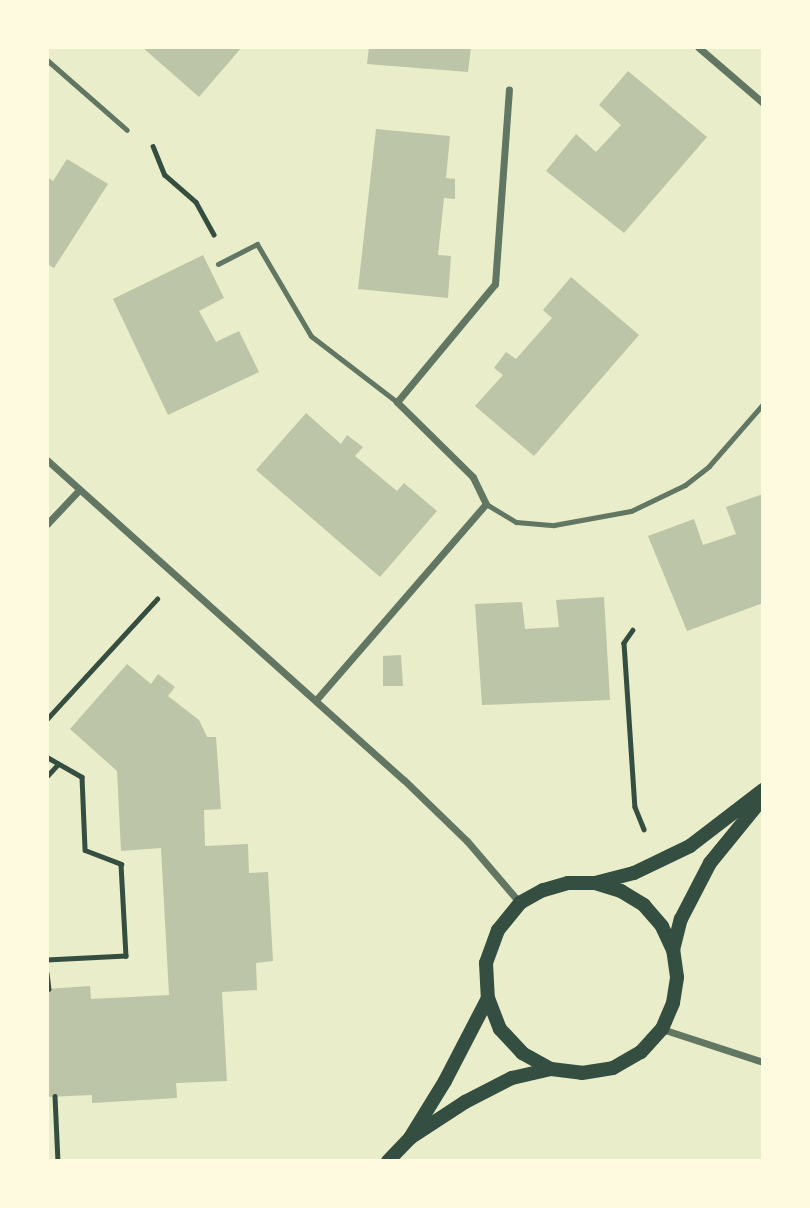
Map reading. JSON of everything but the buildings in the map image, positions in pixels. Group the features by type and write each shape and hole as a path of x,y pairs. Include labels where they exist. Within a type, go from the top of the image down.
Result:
{"main road":[{"path":"595,883 656,863 690,846 763,790"},
{"path":"673,950 681,919 710,863 763,798"},
{"path":"410,1138 465,1102 512,1078 551,1069 582,1073 613,1068 641,1052 662,1029 673,1003 677,977 673,950 662,926 643,905 621,891 595,883 568,883 520,904 498,930 486,963 488,998 500,1029 522,1053 551,1069"},
{"path":"388,1161 410,1138 470,1037 488,998"}],"street":[{"path":"698,47 763,103"},
{"path":"316,700 486,503 473,477 397,402 495,284 509,90"},
{"path":"47,460 176,578 316,700 467,841 520,904"},
{"path":"47,524 79,490"},
{"path":"662,1029 763,1062"}],"lane":[{"path":"47,60 127,130"},
{"path":"218,264 257,244 311,336 397,402"},
{"path":"486,503 516,522 554,525 631,511 685,485 709,466 763,404"}],"path":[{"path":"127,130 145,135 165,175 196,202 227,260"},
{"path":"47,719 176,578"},
{"path":"633,631 624,643 635,807 656,863"},
{"path":"47,757 82,777 85,850 121,864 126,957 47,960"},
{"path":"47,776 58,764"},
{"path":"47,973 49,989"},
{"path":"55,1096 58,1161"}]}
